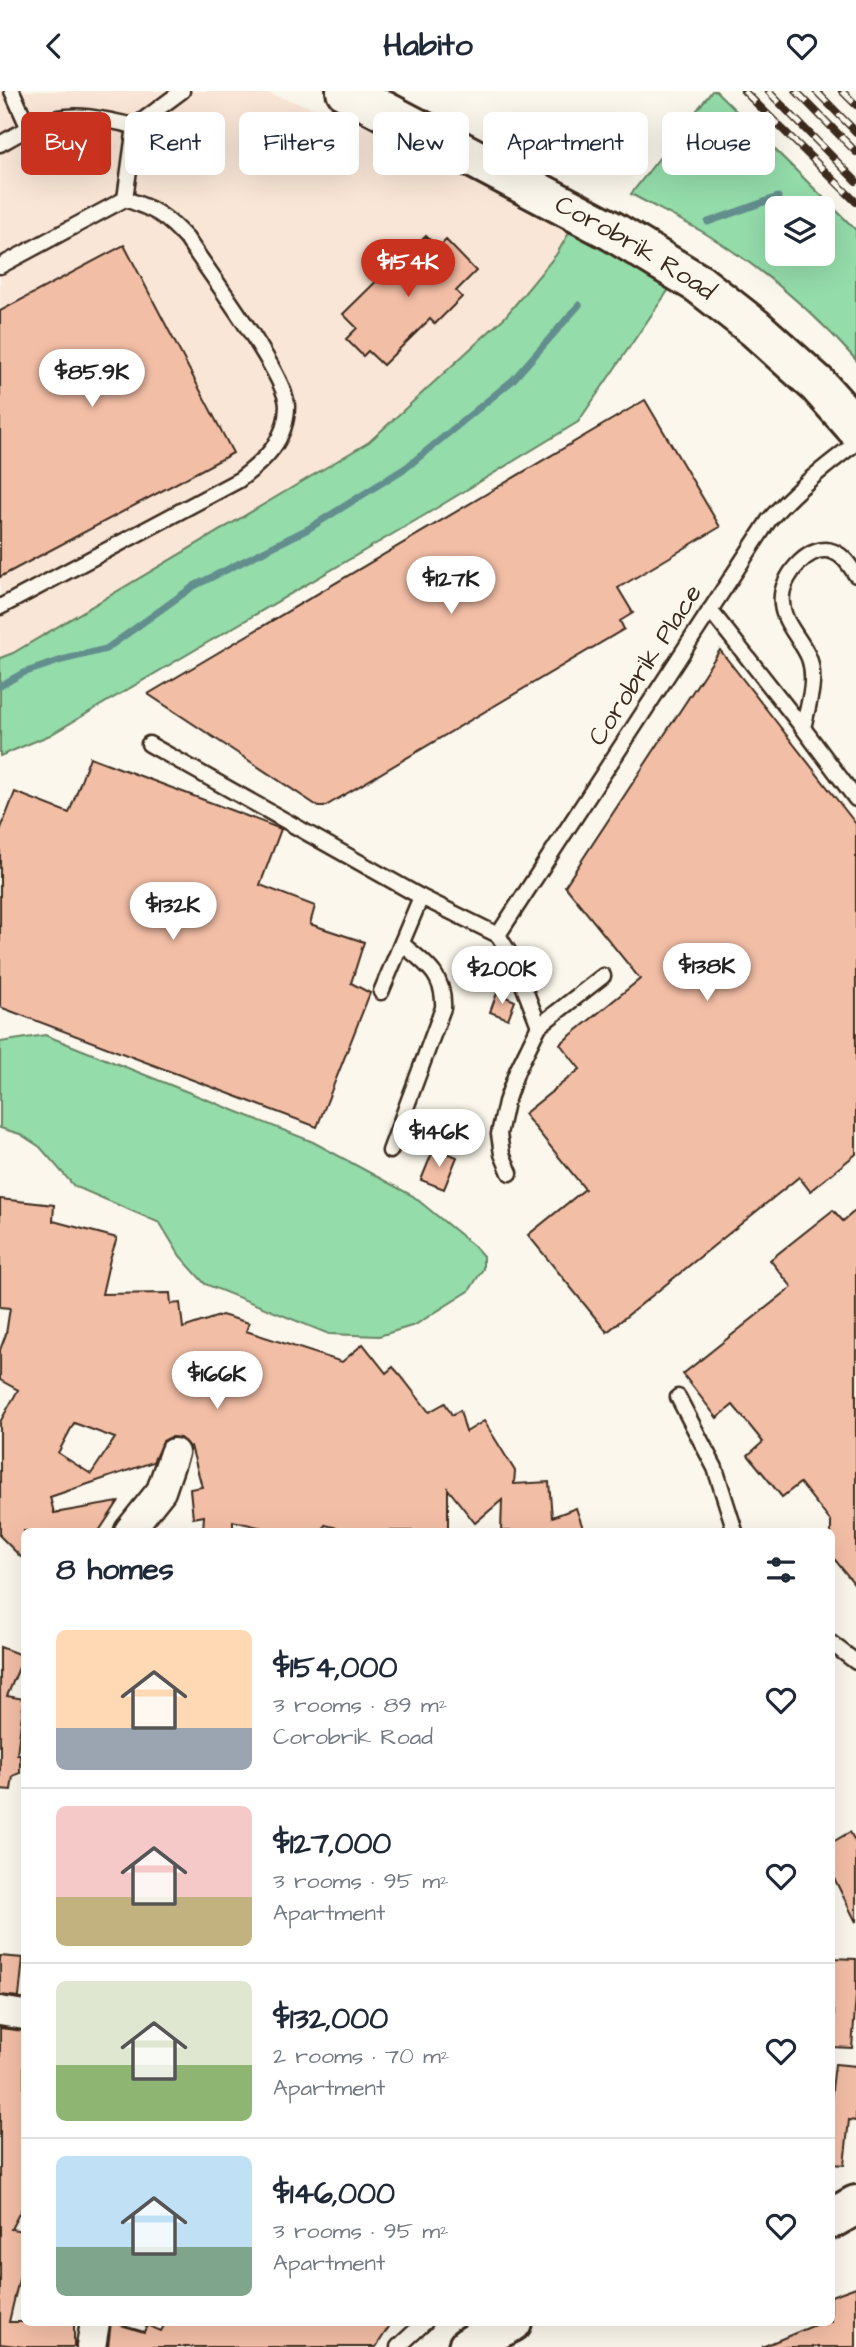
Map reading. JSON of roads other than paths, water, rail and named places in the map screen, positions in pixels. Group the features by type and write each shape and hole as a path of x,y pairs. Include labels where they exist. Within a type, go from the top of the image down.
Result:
{"street":[{"name":"Corobrik Road","path":"346,91 612,231 699,284 755,328 818,385 856,428"},
{"path":"132,1528 161,1491 174,1453"},
{"path":"0,2011 21,2014"},
{"path":"835,2217 856,2205"},
{"path":"91,2347 94,2326"},
{"path":"468,2347 504,2326"}],"lane":[{"path":"12,91 21,112"},
{"path":"155,112 182,91"},
{"path":"0,144 21,133"},
{"path":"125,199 128,175"},
{"path":"0,266 125,199 153,209 187,239 263,353 283,388 287,402 286,420 279,440 264,462 239,480 0,607"},
{"name":"Corobrik Place","path":"498,935 769,520 810,477 856,443"},
{"path":"803,728 810,697 811,669 809,658 784,616 782,593 794,569 810,554 823,549 843,557 856,575"},
{"path":"710,610 856,799"},
{"path":"149,744 422,897 498,935 513,959 539,1025"},
{"path":"381,992 422,897"},
{"path":"390,1151 443,1007 444,994 441,983 425,963 402,944"},
{"path":"510,1173 502,1154 499,1134 506,1101 517,1071 539,1025 603,976"},
{"path":"678,1397 715,1468 734,1528"},
{"path":"835,1646 856,1662"},
{"path":"398,2347 421,2326"}],"waterway":[{"path":"708,222 765,202"},
{"path":"0,686 23,673 106,649 194,586 308,529 407,467 513,380 579,305"}],"railway":[{"path":"744,91 856,202"},
{"path":"768,91 856,181"},
{"path":"796,91 856,152"},
{"path":"816,91 856,132"},
{"path":"842,91 856,105"}]}
